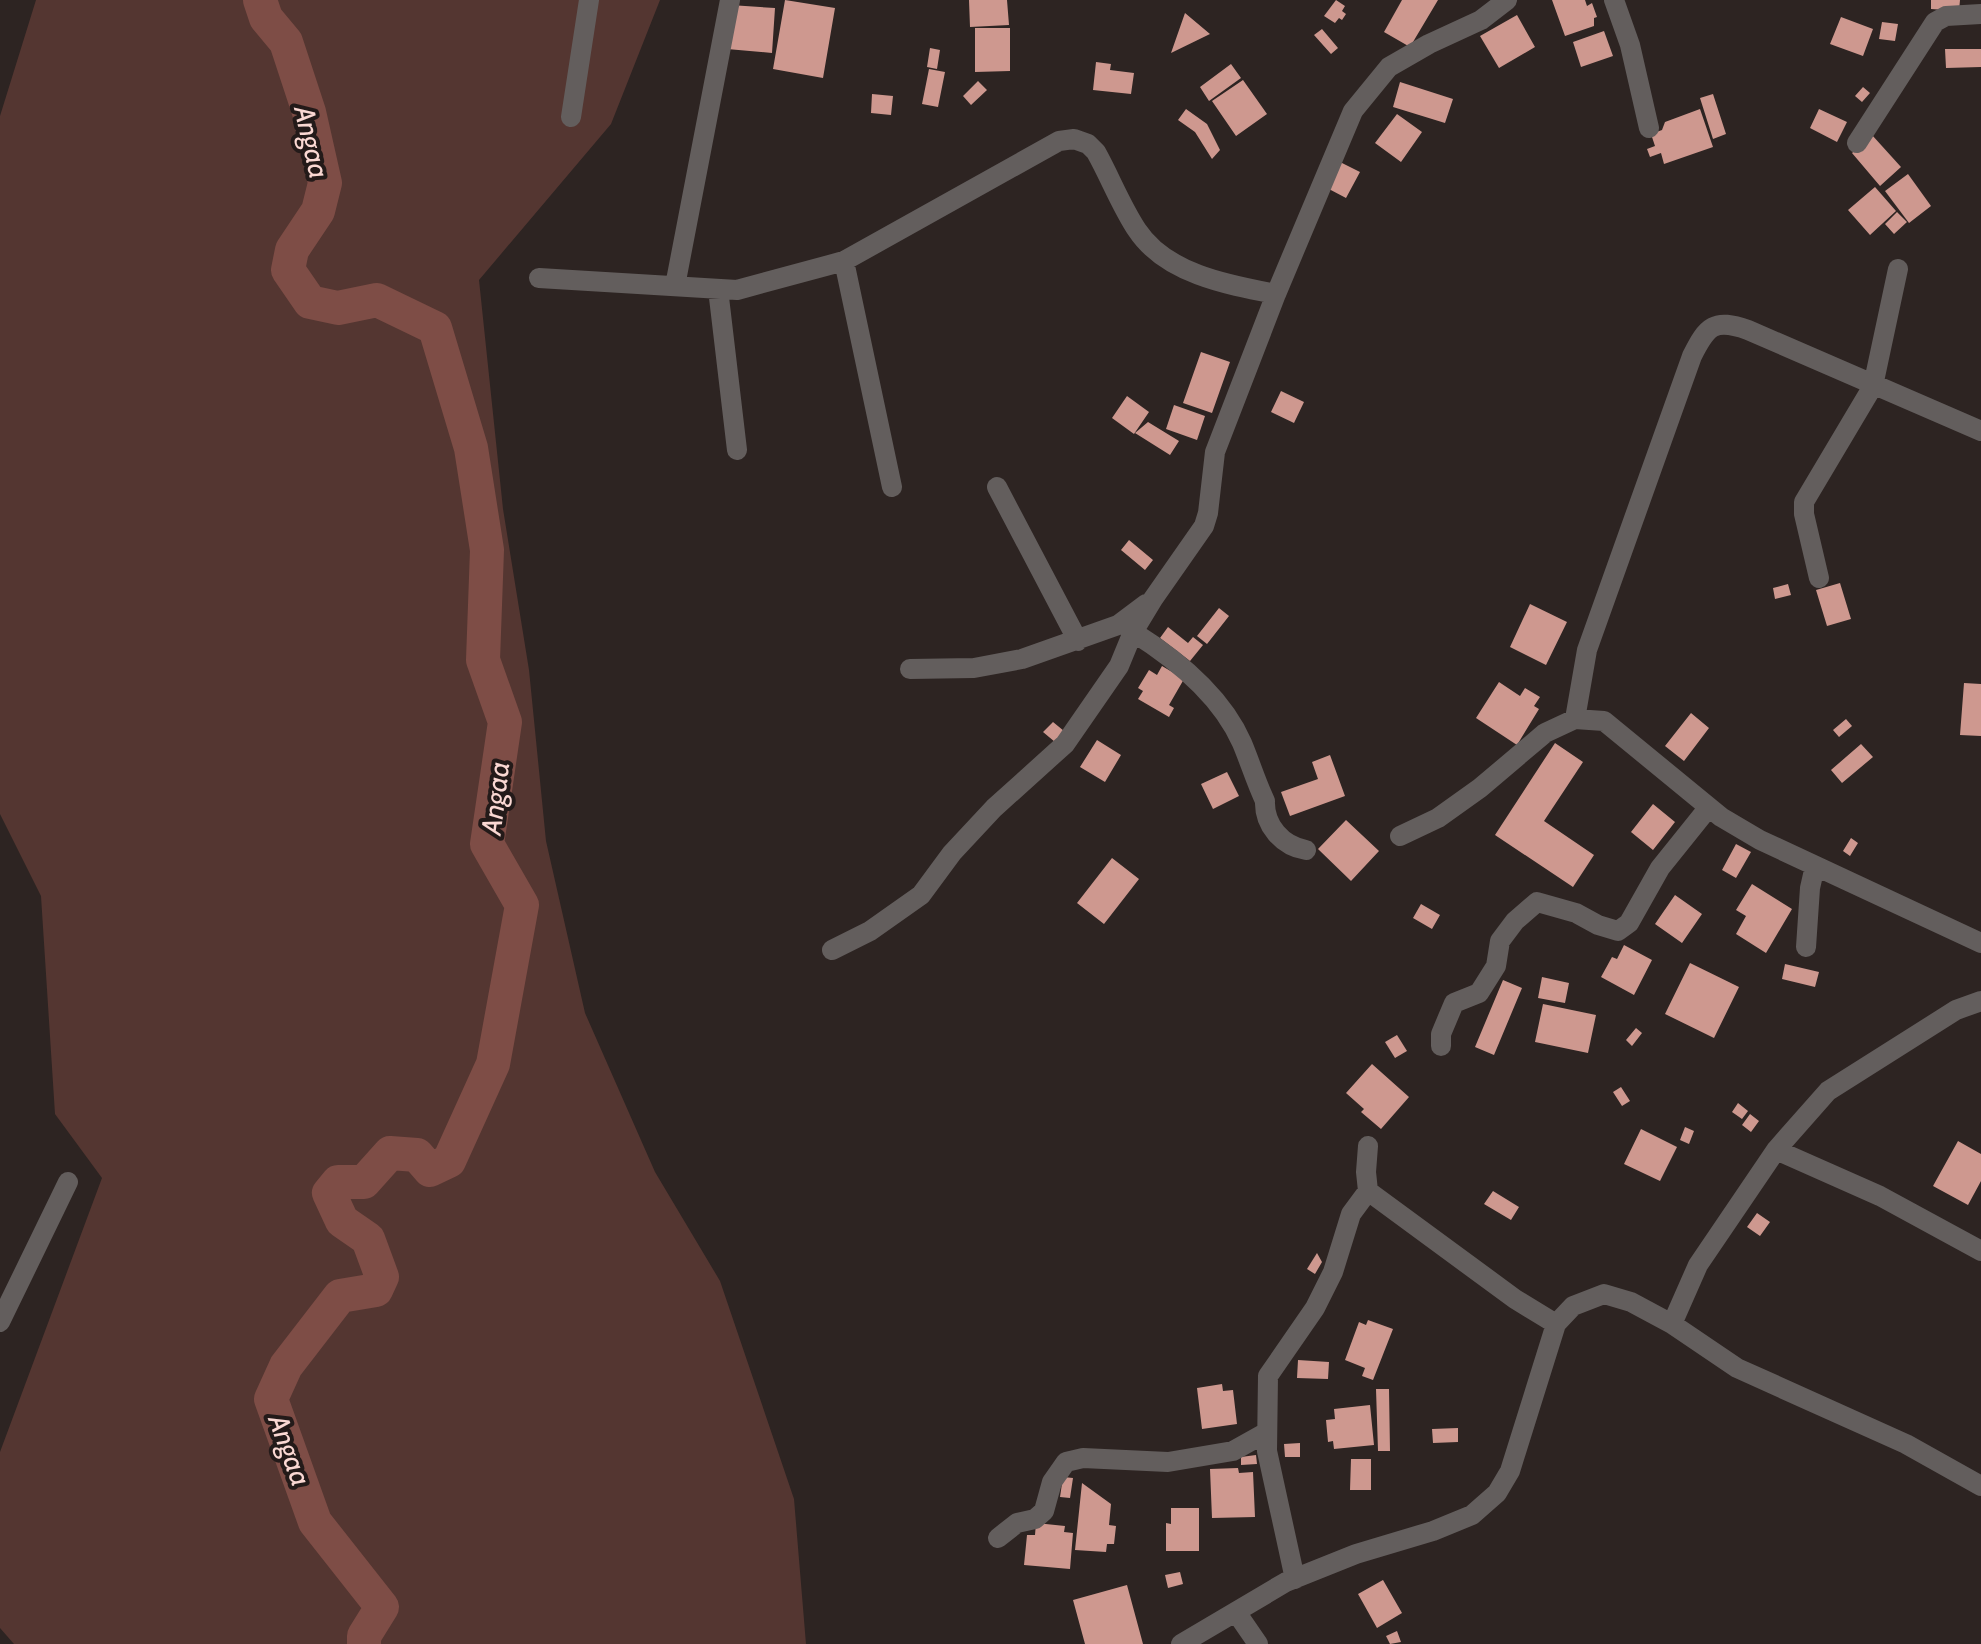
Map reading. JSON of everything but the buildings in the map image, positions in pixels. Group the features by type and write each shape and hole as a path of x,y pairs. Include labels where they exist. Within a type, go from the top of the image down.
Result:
{"street":[{"path":"571,117 589,0"},
{"path":"675,286 730,0"},
{"path":"832,950 870,931 921,895 952,853 994,808 1065,744 1119,666 1133,632 1153,599 1204,526 1215,452 1276,294 1353,111 1389,67 1481,20 1507,0"},
{"path":"1614,0 1630,45 1649,128"},
{"path":"1857,143 1935,22 1946,16 1981,14"},
{"path":"539,278 737,290 844,261 1010,166 1059,141 1074,139 1088,144 1096,152 1136,230 1151,248 1174,264 1201,275 1238,287 1276,294"},
{"path":"844,261 892,487"},
{"path":"1819,578 1804,502 1873,386 1898,269"},
{"path":"718,289 737,450"},
{"path":"1575,719 1587,650 1692,356 1710,329 1728,323 1981,431"},
{"path":"997,487 1078,641"},
{"path":"910,669 974,668 1022,659 1118,625 1153,599"},
{"path":"1133,632 1160,649 1215,698 1241,741 1265,801 1273,831 1296,849 1306,850"},
{"path":"1400,836 1438,818 1480,788 1545,733 1575,719 1604,721 1709,807 1760,840 1981,943"},
{"path":"1441,1046 1441,1034 1454,1003 1479,993 1496,966 1500,941 1526,910 1537,902 1556,906 1618,931 1629,923 1660,868 1709,807"},
{"path":"1806,947 1810,888 1815,866"},
{"path":"1672,1324 1698,1265 1776,1150 1828,1091 1956,1010 1981,1001"},
{"path":"1295,1579 1267,1451 1268,1376 1315,1308 1333,1272 1351,1214 1368,1191 1368,1146"},
{"path":"1776,1150 1880,1196 1981,1251"},
{"path":"0,1322 68,1182"},
{"path":"1368,1191 1515,1299 1556,1324"},
{"path":"1181,1644 1295,1579 1356,1554 1433,1531 1472,1515 1497,1493 1510,1471 1556,1324 1573,1306 1604,1294 1631,1302 1672,1324 1737,1368 1906,1444 1981,1486"},
{"path":"998,1538 1017,1523 1035,1519 1044,1511 1052,1482 1066,1462 1083,1458 1168,1462 1233,1451 1267,1432"},
{"path":"1236,1612 1258,1644"}],"shaded area":[{"path":"36,0 660,0 611,124 479,280 503,509 529,670 546,841 585,1013 655,1172 720,1281 794,1499 806,1644 14,1644 0,1628 0,1452 102,1178 55,1114 41,896 0,814 0,116"}],"waterway":[{"name":"Angaa","path":"260,0 266,18 286,42 309,112 325,183 318,211 292,250 288,270 310,302 338,308 377,300 435,328 471,448 487,550 483,660 505,722 487,844 522,905 493,1064 449,1161 430,1170 417,1155 390,1153 364,1182 338,1182 329,1193 342,1221 368,1239 382,1277 376,1290 340,1296 286,1366 271,1399 315,1522 382,1607 364,1636 364,1644"}]}
